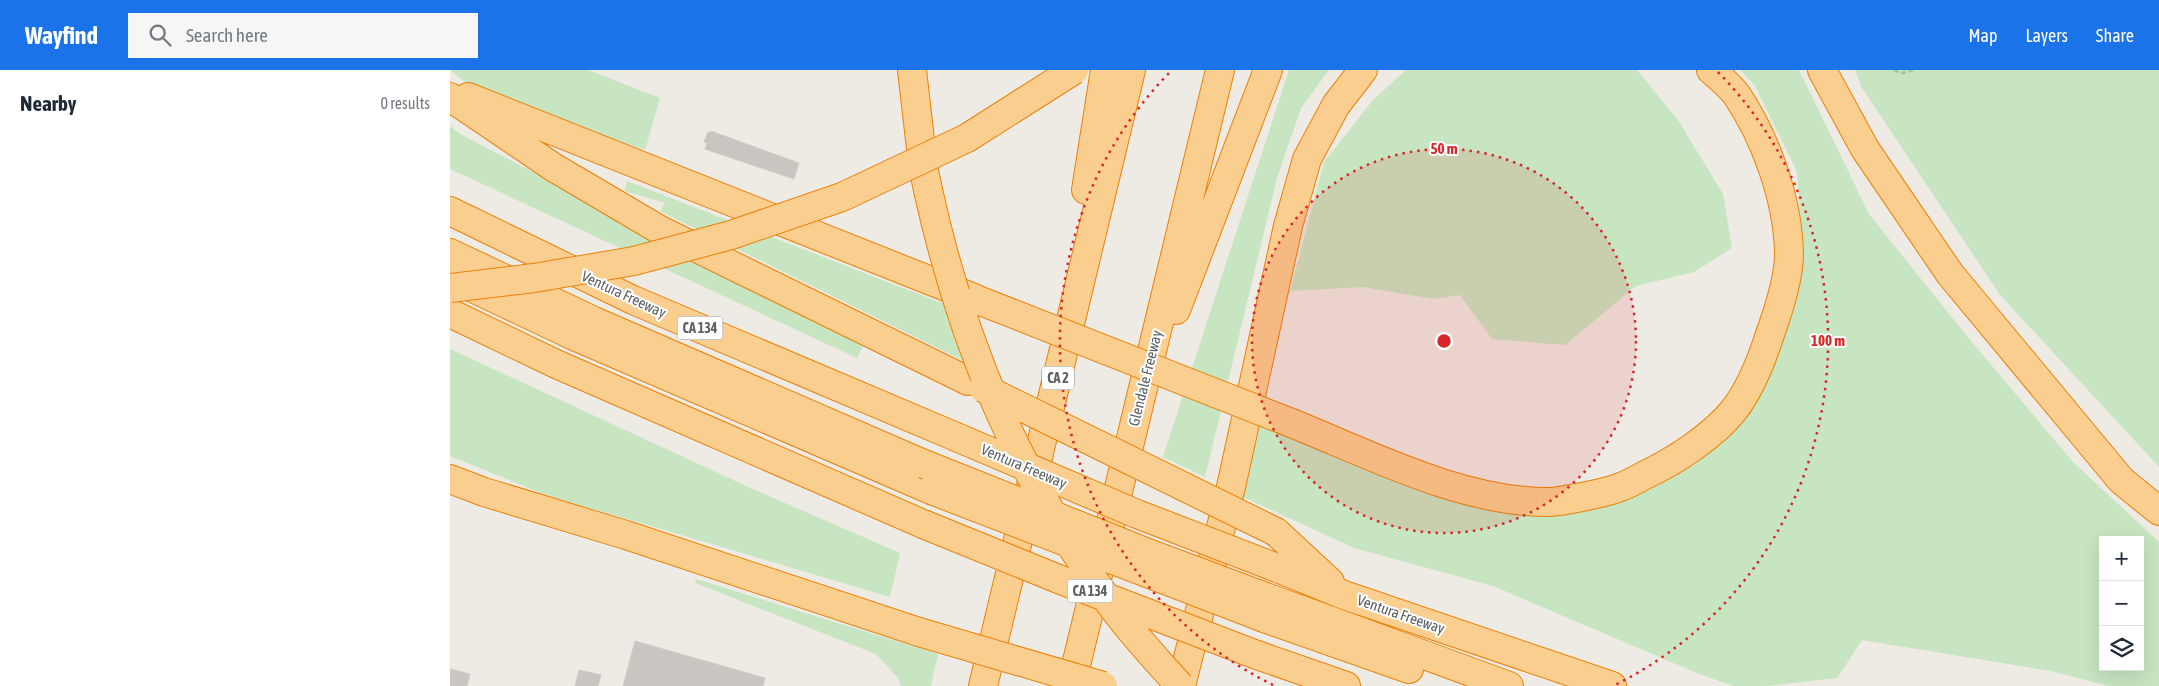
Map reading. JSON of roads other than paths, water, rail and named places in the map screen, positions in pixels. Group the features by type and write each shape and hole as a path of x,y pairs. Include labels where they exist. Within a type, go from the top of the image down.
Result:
{"highway":[{"path":"912,70 921,157 928,190 948,271 980,369 1017,452 1069,544 1110,604 1180,686"},
{"path":"450,288 534,278 634,261 731,235 842,197 967,138 1074,70"},
{"path":"1054,396 1105,70"},
{"name":"CA 2","path":"983,686 1131,70"},
{"name":"Glendale Freeway","path":"1071,686 1220,70"},
{"path":"1136,416 1268,70"},
{"path":"1180,686 1231,487 1288,226 1308,159 1336,105 1362,70"},
{"path":"450,90 603,149 1411,471 1453,486 1500,498 1552,502 1617,489 1666,465 1700,441 1734,410 1760,366 1779,309 1789,255 1784,214 1771,163 1757,130 1735,92 1711,70"},
{"path":"1822,70 1865,149 1950,274 2121,480 2159,511"},
{"path":"450,97 552,167 660,230 1276,532 1344,594"},
{"name":"Ventura Freeway","path":"450,211 633,300 1137,514 1344,594 1612,686"},
{"path":"450,253 594,320 924,464 1148,553 1265,607 1456,686"},
{"path":"450,277 583,340 931,490 1265,607 1509,686"},
{"name":"CA 134","path":"450,313 556,364 923,524 1070,584 1257,655 1346,686"},
{"path":"450,478 484,492 626,535 919,632 1104,686"}]}
